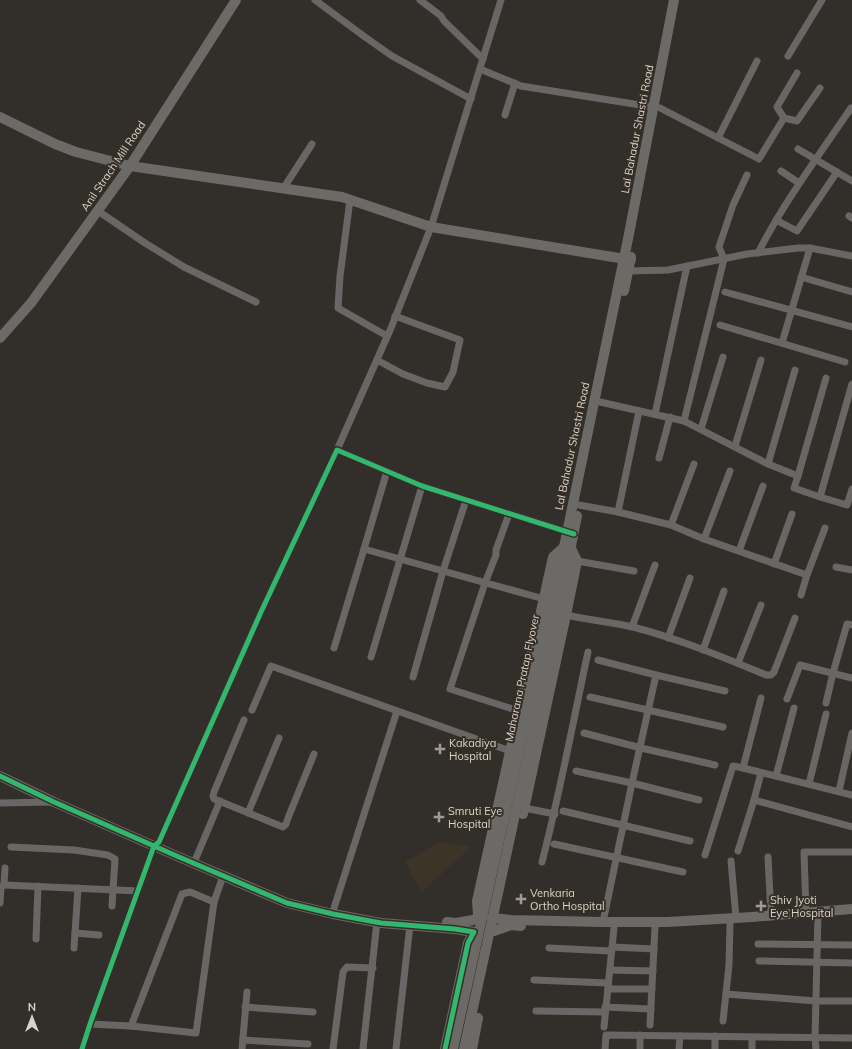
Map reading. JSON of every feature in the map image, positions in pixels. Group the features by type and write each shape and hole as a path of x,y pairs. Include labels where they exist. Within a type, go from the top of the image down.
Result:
{"main road":[{"name":"Anil Strach Mill Road","path":"0,338 31,303 130,166 236,0"},
{"name":"Lal Bahadur Shastri Road","path":"476,918 477,901 554,557 567,548 657,108 674,0"},
{"path":"657,108 680,0"},
{"path":"0,117 55,144 76,152 130,166 342,197 431,227 627,259 629,271 600,402 588,465 570,533"},
{"path":"492,918 501,907 524,808 577,561 567,548"},
{"name":"Maharana Pratap Flyover","path":"453,1049 567,548"},
{"name":"Maharana Pratap Flyover","path":"464,1049 538,709 562,571"},
{"path":"0,769 223,876 287,903 333,914 377,922 455,929 474,932 481,937 511,926 614,928 655,927 733,921 771,915 852,909"},
{"path":"0,776 54,802 156,844 196,858 289,898 382,917 456,923 487,914 492,918 495,924 491,933 492,946 472,1049"},
{"path":"492,918 511,920 603,922 752,922 818,915 852,914"},
{"path":"445,1049 468,943 474,932 472,927 476,918"}],"street":[{"path":"315,0 392,56 471,99"},
{"path":"420,0 441,16 444,21 483,59"},
{"path":"82,1049 156,844 261,612 338,450 377,360 431,227 501,0"},
{"path":"788,56 822,0"},
{"path":"718,138 757,61"},
{"path":"480,69 521,86 657,108 758,159 784,118"},
{"path":"797,73 777,107 784,118 797,121 820,88"},
{"path":"504,115 515,83"},
{"path":"758,253 799,183 851,108"},
{"path":"284,189 312,144"},
{"path":"798,149 852,181"},
{"path":"781,170 799,183"},
{"path":"776,220 797,231 837,172"},
{"path":"684,420 724,259 719,247 733,205 747,175"},
{"path":"350,200 340,276 338,308 387,336"},
{"path":"98,211 145,243 184,266 256,302"},
{"path":"629,271 668,270 758,253 798,248 810,248 852,256"},
{"path":"782,342 810,248"},
{"path":"655,414 687,266"},
{"path":"801,278 852,292"},
{"path":"725,292 852,327"},
{"path":"377,360 403,374 427,383 445,387 454,372 460,340 395,316"},
{"path":"720,324 845,362"},
{"path":"701,429 723,357"},
{"path":"735,446 761,360"},
{"path":"768,464 795,370"},
{"path":"826,378 794,488 847,505 852,489"},
{"path":"820,497 852,384"},
{"path":"600,402 684,420 768,464 798,476"},
{"path":"618,512 639,411"},
{"path":"659,458 670,417"},
{"path":"338,450 422,486 570,533"},
{"path":"671,525 694,464"},
{"path":"334,648 387,471"},
{"path":"704,539 730,471"},
{"path":"371,657 422,486"},
{"path":"739,551 763,486"},
{"path":"413,677 443,571 466,500"},
{"path":"578,505 618,512 671,525 704,539 807,576"},
{"path":"509,514 450,689 519,711"},
{"path":"774,564 792,514"},
{"path":"801,595 825,528"},
{"path":"364,548 544,599"},
{"path":"577,561 634,571"},
{"path":"632,627 655,566"},
{"path":"836,567 852,570"},
{"path":"668,638 690,578"},
{"path":"703,650 724,591"},
{"path":"738,663 761,605"},
{"path":"566,615 632,627 703,650 766,675 771,675 774,672 795,618"},
{"path":"826,702 847,624 852,625"},
{"path":"542,862 555,814 588,652"},
{"path":"598,660 725,691"},
{"path":"787,699 800,665 852,678"},
{"path":"252,710 271,666 510,751"},
{"path":"603,922 656,675"},
{"path":"590,697 723,727"},
{"path":"743,768 761,698"},
{"path":"776,776 794,708"},
{"path":"334,908 397,711"},
{"path":"809,784 826,714"},
{"path":"244,720 214,792 214,798 220,801 283,827 286,824 314,754"},
{"path":"584,733 641,748 715,764"},
{"path":"839,791 852,733"},
{"path":"248,812 279,738"},
{"path":"705,855 733,766 852,795"},
{"path":"576,770 699,800"},
{"path":"738,851 761,773"},
{"path":"754,800 852,827"},
{"path":"196,858 220,801"},
{"path":"0,803 54,802"},
{"path":"524,808 555,814"},
{"path":"563,811 690,841"},
{"path":"554,844 683,872"},
{"path":"11,847 74,850 108,855 115,859 112,906"},
{"path":"806,912 804,852 852,852"},
{"path":"768,856 771,915"},
{"path":"723,1021 733,921 732,861"},
{"path":"0,903 1,887 4,885 5,868"},
{"path":"90,1024 131,1026 196,1033 214,902 223,876"},
{"path":"4,885 138,891"},
{"path":"36,939 38,886"},
{"path":"74,948 78,888"},
{"path":"131,1026 182,894 190,892 214,902"},
{"path":"816,1049 818,915"},
{"path":"363,1049 377,922"},
{"path":"396,1049 410,925"},
{"path":"650,1025 655,927"},
{"path":"604,1027 614,928"},
{"path":"75,934 99,935"},
{"path":"758,944 852,945"},
{"path":"549,948 654,949"},
{"path":"760,961 852,963"},
{"path":"333,1049 343,972 347,967 372,968"},
{"path":"610,970 653,971"},
{"path":"534,980 652,989"},
{"path":"242,1049 247,992"},
{"path":"726,994 852,1001"},
{"path":"245,1007 313,1012"},
{"path":"536,1011 651,1009"},
{"path":"605,1049 606,1035 852,1038"},
{"path":"640,1035 640,1049"},
{"path":"679,1049 680,1036"},
{"path":"715,1036 715,1049"},
{"path":"752,1037 752,1049"},
{"path":"243,1040 308,1044"}],"shaded area":[{"path":"441,841 471,847 421,892 405,862"}],"cycle path":[{"path":"82,1049 154,846 159,842 261,612 337,450 422,486 574,534"},
{"path":"0,776 54,802 287,903 381,923 474,932 468,943 445,1049"}],"place":[{"name":"Kakadiya Hospital","path":"440,749"},
{"name":"Smruti Eye Hospital","path":"439,817"},
{"name":"Venkaria Ortho Hospital","path":"521,899"},
{"name":"Shiv Jyoti Eye Hospital","path":"761,906"}]}
